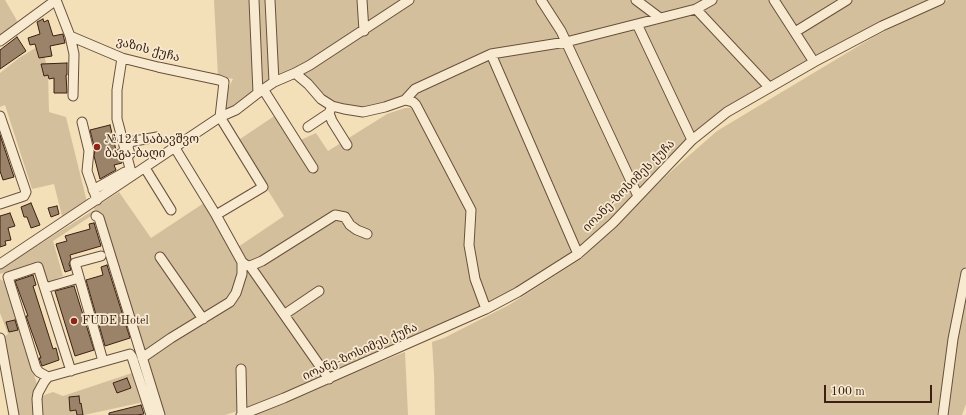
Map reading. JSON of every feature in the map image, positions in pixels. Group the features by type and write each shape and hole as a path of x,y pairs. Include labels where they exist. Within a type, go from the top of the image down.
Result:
{"street":[{"path":"0,41 56,0 70,36 74,54 73,96"},
{"path":"254,0 260,91 313,168"},
{"path":"270,0 274,82"},
{"path":"362,0 364,31"},
{"path":"0,264 97,200 135,172 175,148 220,117 236,110 260,91 274,82 295,74 364,31 409,0"},
{"path":"541,0 561,31 638,196"},
{"path":"636,0 660,18"},
{"path":"308,127 331,109 344,109 363,112 385,107 405,100 415,89 491,54 566,42 696,9 712,0"},
{"path":"774,0 814,62"},
{"path":"795,32 847,0"},
{"name":"იოანე-ზოსიმეს ქუჩა","path":"242,415 329,379 486,310 518,292 578,254 613,223 692,140 727,112 814,62 882,26 940,0"},
{"path":"696,9 769,87"},
{"path":"637,24 692,140"},
{"name":"ვაზის ქუჩა","path":"70,36 122,58 224,82 220,117"},
{"path":"491,54 578,254"},
{"path":"122,58 117,90 117,119 135,172 171,210"},
{"path":"295,74 308,84 331,109 332,121 347,145"},
{"path":"405,100 413,102 416,105 471,210 469,245 475,279 486,310"},
{"path":"0,116 26,189 24,196 0,204"},
{"path":"216,215 264,187 220,117"},
{"path":"82,122 89,151 87,171 97,200"},
{"path":"135,172 128,148 129,142 157,137"},
{"path":"175,148 246,264 285,314 329,379"},
{"path":"93,190 135,172"},
{"path":"246,264 262,261 335,215 345,217 350,225 367,234"},
{"path":"96,216 99,218 160,415"},
{"path":"101,256 75,263 104,361"},
{"path":"160,257 202,319"},
{"path":"142,358 230,302 236,293 246,264"},
{"path":"48,377 39,372 36,368 8,277 38,267 71,371"},
{"path":"943,415 953,339 966,273"},
{"path":"45,288 79,278"},
{"path":"285,314 319,291"},
{"path":"0,338 14,415"},
{"path":"38,415 38,393 48,377 130,354 151,415"},
{"path":"241,369 242,415"}],"shaded area":[{"path":"0,0 5,0 19,24 0,38"},
{"path":"214,0 252,0 254,95 224,112 225,94 233,79 218,76"},
{"path":"254,0 270,0 274,82 258,93"},
{"path":"272,0 361,0 362,26 310,59 275,75"},
{"path":"364,0 399,0 365,23"},
{"path":"409,0 940,0 727,112 578,254 486,309 475,279 471,210 413,102 363,112 332,106 295,73"},
{"path":"948,0 966,0 966,265 956,299 937,415 435,415 432,342 444,338 509,305 581,259 668,174 717,131 875,36"},
{"path":"42,44 48,73 49,112 66,117 87,202 63,220 54,184 32,189 5,105 0,107 0,73 19,58"},
{"path":"405,108 410,108 416,111 466,209 480,304 478,310 251,407 225,415 157,415 94,208 119,192 151,238 204,203 232,251 284,216 237,141 276,115 294,143 316,133 328,151 387,114"},
{"path":"94,210 94,214 53,241 63,276 46,283 38,261 0,274 0,269"},
{"path":"0,279 5,282 34,369 33,372 38,387 35,415 18,415 4,337 8,334 0,313"},
{"path":"966,289 966,404 962,415 947,415 954,354"},
{"path":"405,352 408,415 255,415 358,371"},
{"path":"135,372 144,402 84,415 42,415 42,396 53,392 63,396"}],"building":[{"path":"43,19 44,22 48,20 53,36 63,34 65,43 50,46 52,56 39,58 35,44 30,45 28,38 40,34 37,22"},
{"path":"17,37 26,51 0,69 0,50"},
{"path":"67,63 67,93 54,93 54,78 49,79 48,75 44,76 41,64"},
{"path":"110,125 116,150 119,149 122,163 114,165 116,170 100,179 94,156 95,150 90,130"},
{"path":"0,135 14,177 3,180 0,171"},
{"path":"31,203 40,225 31,228 27,217 24,217 21,207"},
{"path":"57,206 59,214 51,217 48,208"},
{"path":"10,213 15,226 8,228 11,240 5,241 6,245 0,247 0,216"},
{"path":"94,223 101,246 70,255 71,259 69,264 71,270 65,272 56,244 67,241 65,236 90,229 89,224"},
{"path":"107,265 130,338 105,346 86,280 103,275 101,267"},
{"path":"33,275 36,285 33,286 53,349 56,348 59,360 42,366 39,358 41,358 26,316 28,316 15,281"},
{"path":"74,286 94,350 75,356 55,291"},
{"path":"15,320 18,330 9,332 6,322"},
{"path":"127,378 131,388 117,393 113,383"},
{"path":"79,396 83,415 77,415 76,410 70,411 69,397"},
{"path":"141,405 144,414 109,415 109,413"}],"place":[{"name":"№124 საბავშვო ბაგა-ბაღი","path":"97,147"},
{"name":"FUDE Hotel","path":"74,321"}]}
